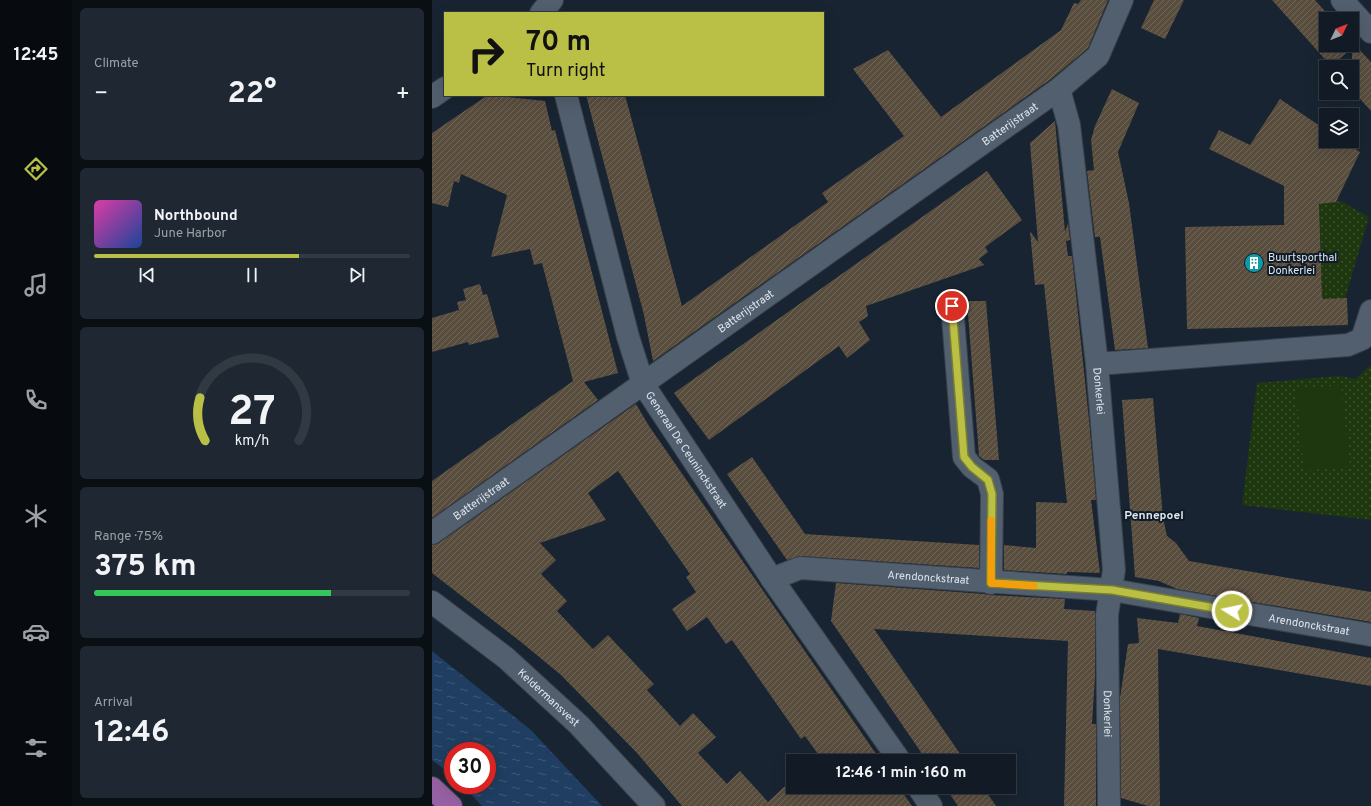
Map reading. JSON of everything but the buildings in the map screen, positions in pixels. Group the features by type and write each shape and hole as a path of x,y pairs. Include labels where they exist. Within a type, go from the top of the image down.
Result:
{"main road":[{"path":"432,788 451,806"}],"street":[{"path":"541,12 552,0"},
{"path":"1059,89 1098,56 1122,0"},
{"path":"1342,0 1371,32"},
{"path":"432,97 444,89"},
{"name":"Donkerlei","path":"1059,89 1069,125 1097,364 1114,570 1108,615 1114,805"},
{"name":"Batterijstraat","path":"432,533 1059,89"},
{"name":"Generaal De Ceuninckstraat","path":"566,96 628,337 643,384 772,579 895,754"},
{"path":"952,306 964,457 972,467 988,480 992,494 991,583"},
{"path":"1097,364 1348,345 1362,339 1371,311"},
{"name":"Arendonckstraat","path":"772,579 800,568 991,583 1112,590 1371,635"},
{"name":"Keldermansvest","path":"432,602 506,658 579,725 654,806"},
{"path":"923,794 931,806"}],"green space":[{"path":"1341,201 1369,217 1345,299 1322,299 1319,204"},
{"path":"1371,365 1371,520 1242,505 1257,383 1340,376 1355,379"},
{"path":"1341,385 1350,466 1304,471 1296,390"}],"water":[{"path":"432,651 531,730 602,806 482,806 471,794 496,794 496,742 444,742 444,769 432,760"}],"slow traffic":[{"path":"991,520 991,583 1034,586"}],"place":[{"name":"Buurtsporthal Donkerlei","path":"1254,263"}],"district":[{"name":"Pennepoel","path":"1154,515"}],"route":[{"path":"952,306 964,457 972,467 988,480 992,494 991,583 1112,590 1232,611"}]}
